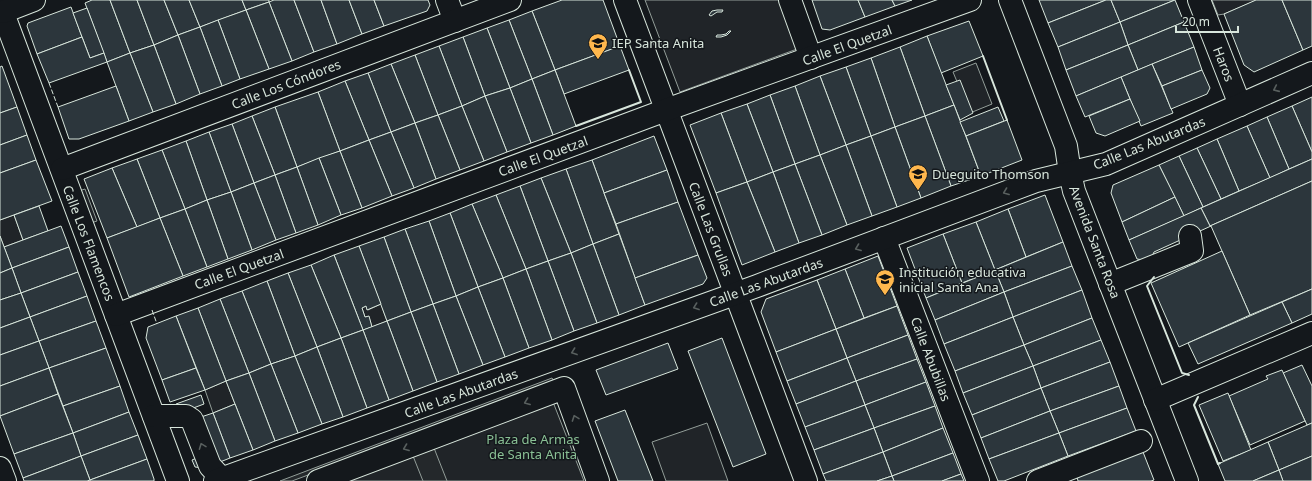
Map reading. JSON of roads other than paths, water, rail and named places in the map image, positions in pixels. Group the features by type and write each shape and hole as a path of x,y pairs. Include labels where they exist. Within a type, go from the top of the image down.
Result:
{"street":[{"path":"1,8 34,0"},
{"path":"447,0 455,21"},
{"name":"Calle Los Cóndores","path":"62,169 510,0"},
{"name":"Calle Las Grullas","path":"625,0 806,481"},
{"path":"790,0 811,58"},
{"name":"Calle El Quetzal","path":"116,315 666,110 970,0"},
{"name":"Avenida Santa Rosa","path":"1010,0 1066,146 1074,191 1187,481"},
{"name":"Haros","path":"1199,0 1240,105"},
{"name":"Calle Los Flamencos","path":"1,8 178,481"},
{"name":"Calle Las Abutardas","path":"219,480 735,294 1036,181 1106,164 1312,73"},
{"path":"1110,284 1192,250 1190,236"},
{"name":"Calle Abubillas","path":"884,238 978,481"},
{"path":"1155,400 1312,333"},
{"path":"318,481 564,388 598,481"},
{"path":"154,416 186,416 192,420 210,466 219,480"},
{"path":"1038,481 1141,441"},
{"path":"0,468 5,481"}],"place":[{"name":"IEP Santa Anita","path":"598,60"},
{"name":"Dueguito Thomson","path":"918,191"},
{"name":"Institución educativa inicial Santa Ana","path":"885,296"}],"park label":[{"name":"Plaza de Armas de Santa Anita","path":"533,446"}]}
